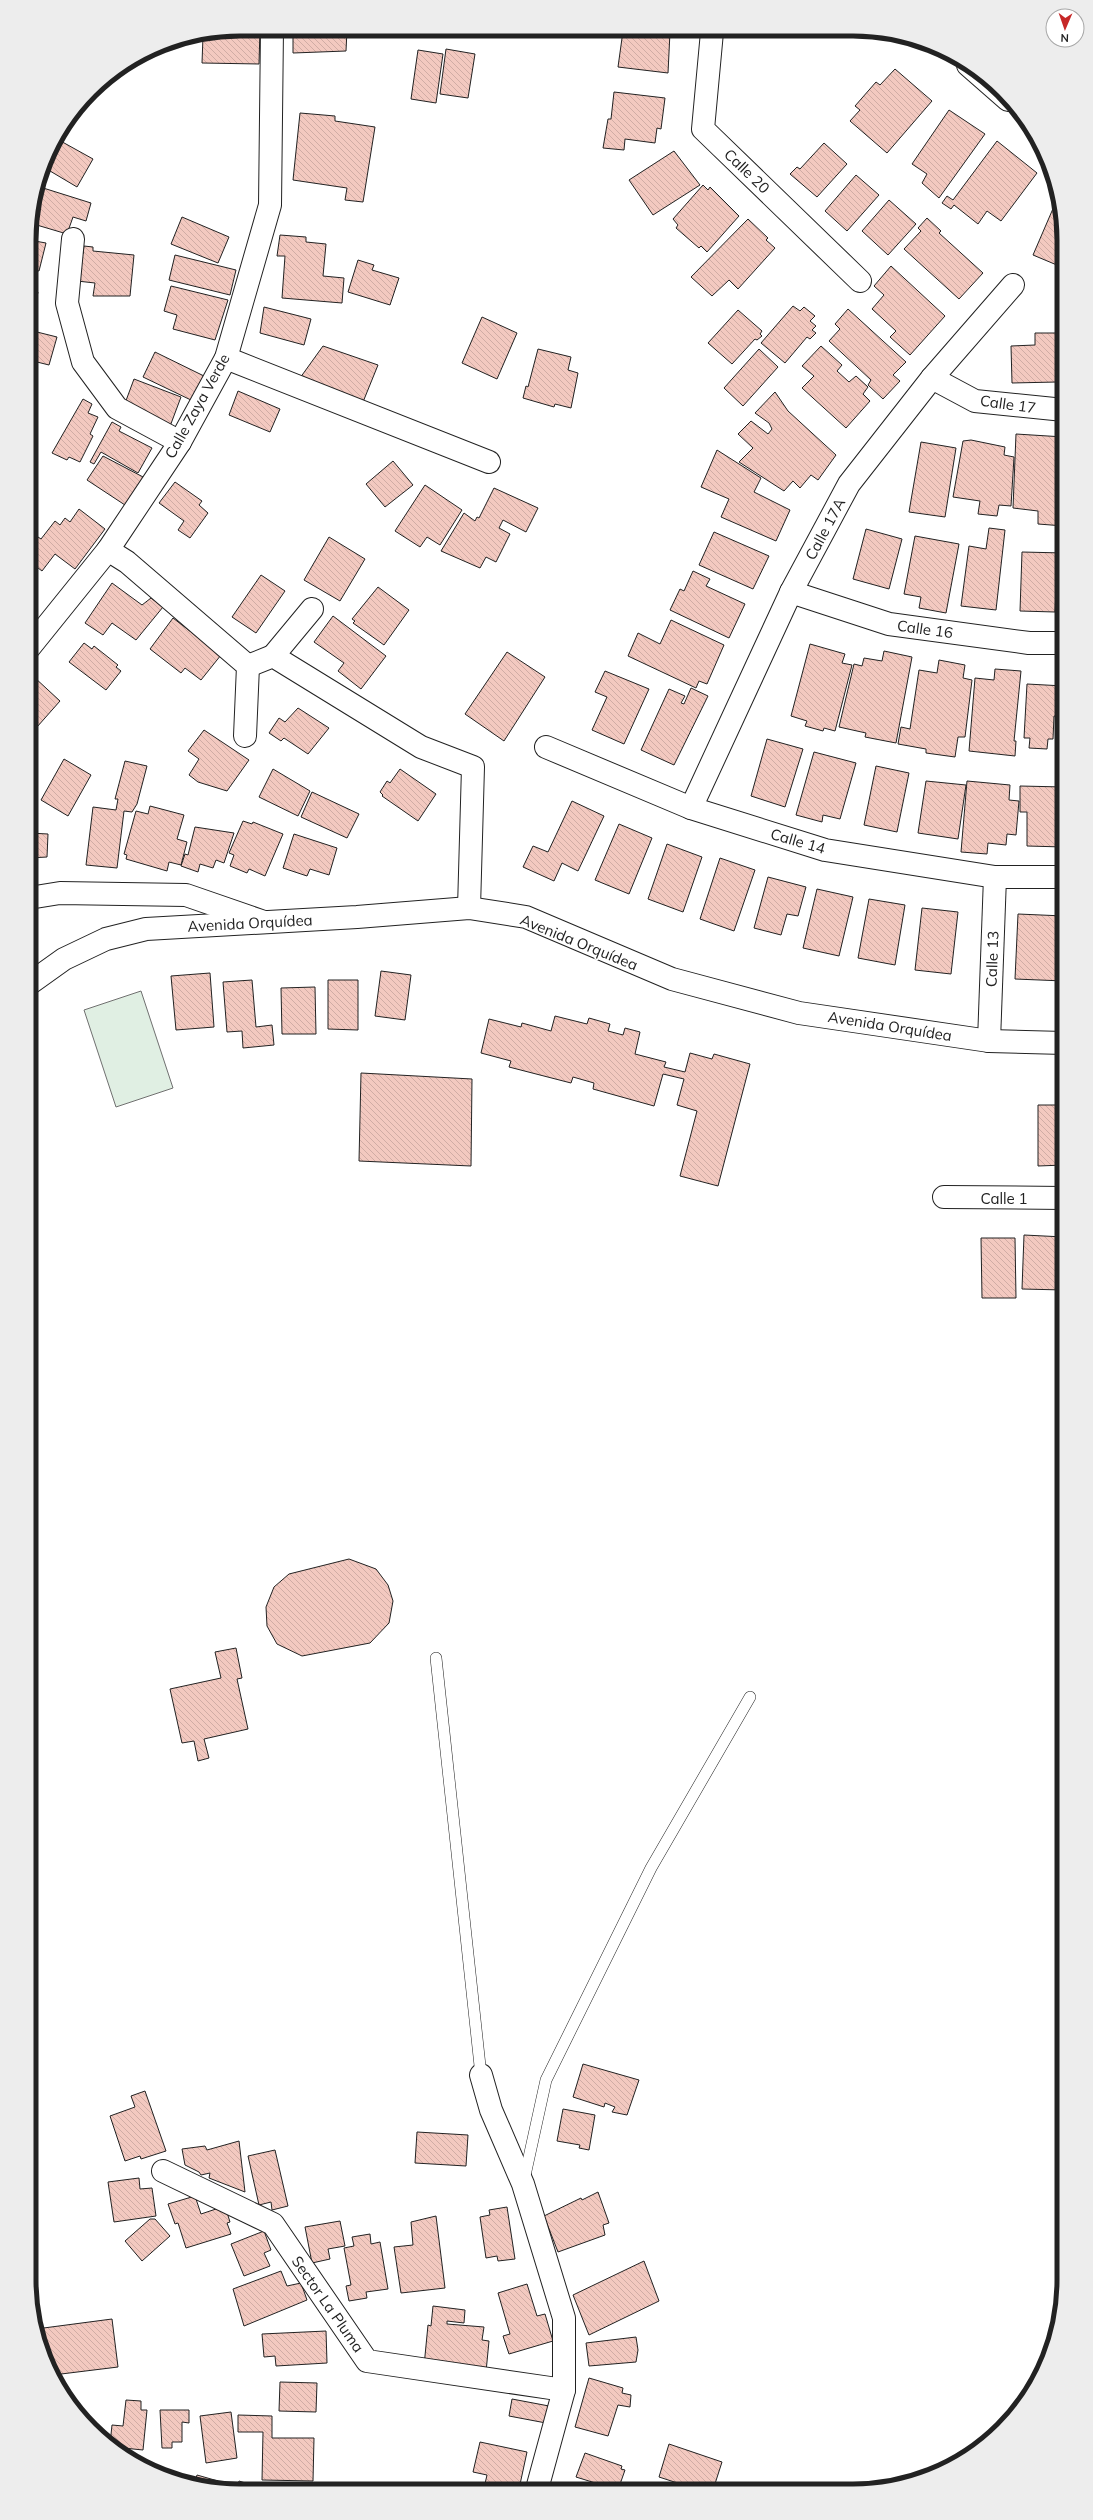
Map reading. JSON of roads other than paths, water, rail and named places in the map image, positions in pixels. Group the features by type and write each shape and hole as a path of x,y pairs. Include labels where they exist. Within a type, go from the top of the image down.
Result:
{"street":[{"name":"Calle Zaya Verde","path":"36,639 108,550 180,442 226,358 270,204 272,36"},
{"name":"Calle 20","path":"712,36 703,129 860,281"},
{"path":"72,239 68,303 83,362 117,408 180,442"},
{"name":"Calle 17A","path":"691,808 791,592 849,484 932,378 1013,285"},
{"path":"226,358 489,462"},
{"name":"Calle 17","path":"932,378 976,401 1057,409"},
{"path":"108,550 127,562 248,666"},
{"name":"Calle 16","path":"791,592 889,624 1029,643 1057,643"},
{"path":"248,666 273,656 312,609"},
{"path":"273,656 420,747 473,767 469,908"},
{"path":"245,736 248,666"},
{"name":"Calle 14","path":"546,747 691,808 825,850 995,877 1057,877"},
{"name":"Calle 13","path":"989,1041 995,877"},
{"path":"36,897 60,893 186,895 264,922"},
{"name":"Avenida Orquídea","path":"36,979 64,959 106,939 146,929 469,908 526,917 672,979 792,1011 989,1041 1057,1042"},
{"name":"Calle 1","path":"944,1197 1057,1198"},
{"path":"481,2075 491,2110 523,2184 564,2318 564,2390 538,2484"},
{"name":"Sector La Pluma","path":"162,2171 273,2224 367,2361 564,2390"}],"lane":[{"path":"436,1658 481,2075"},
{"path":"523,2184 546,2080 651,1868 750,1696"}]}
